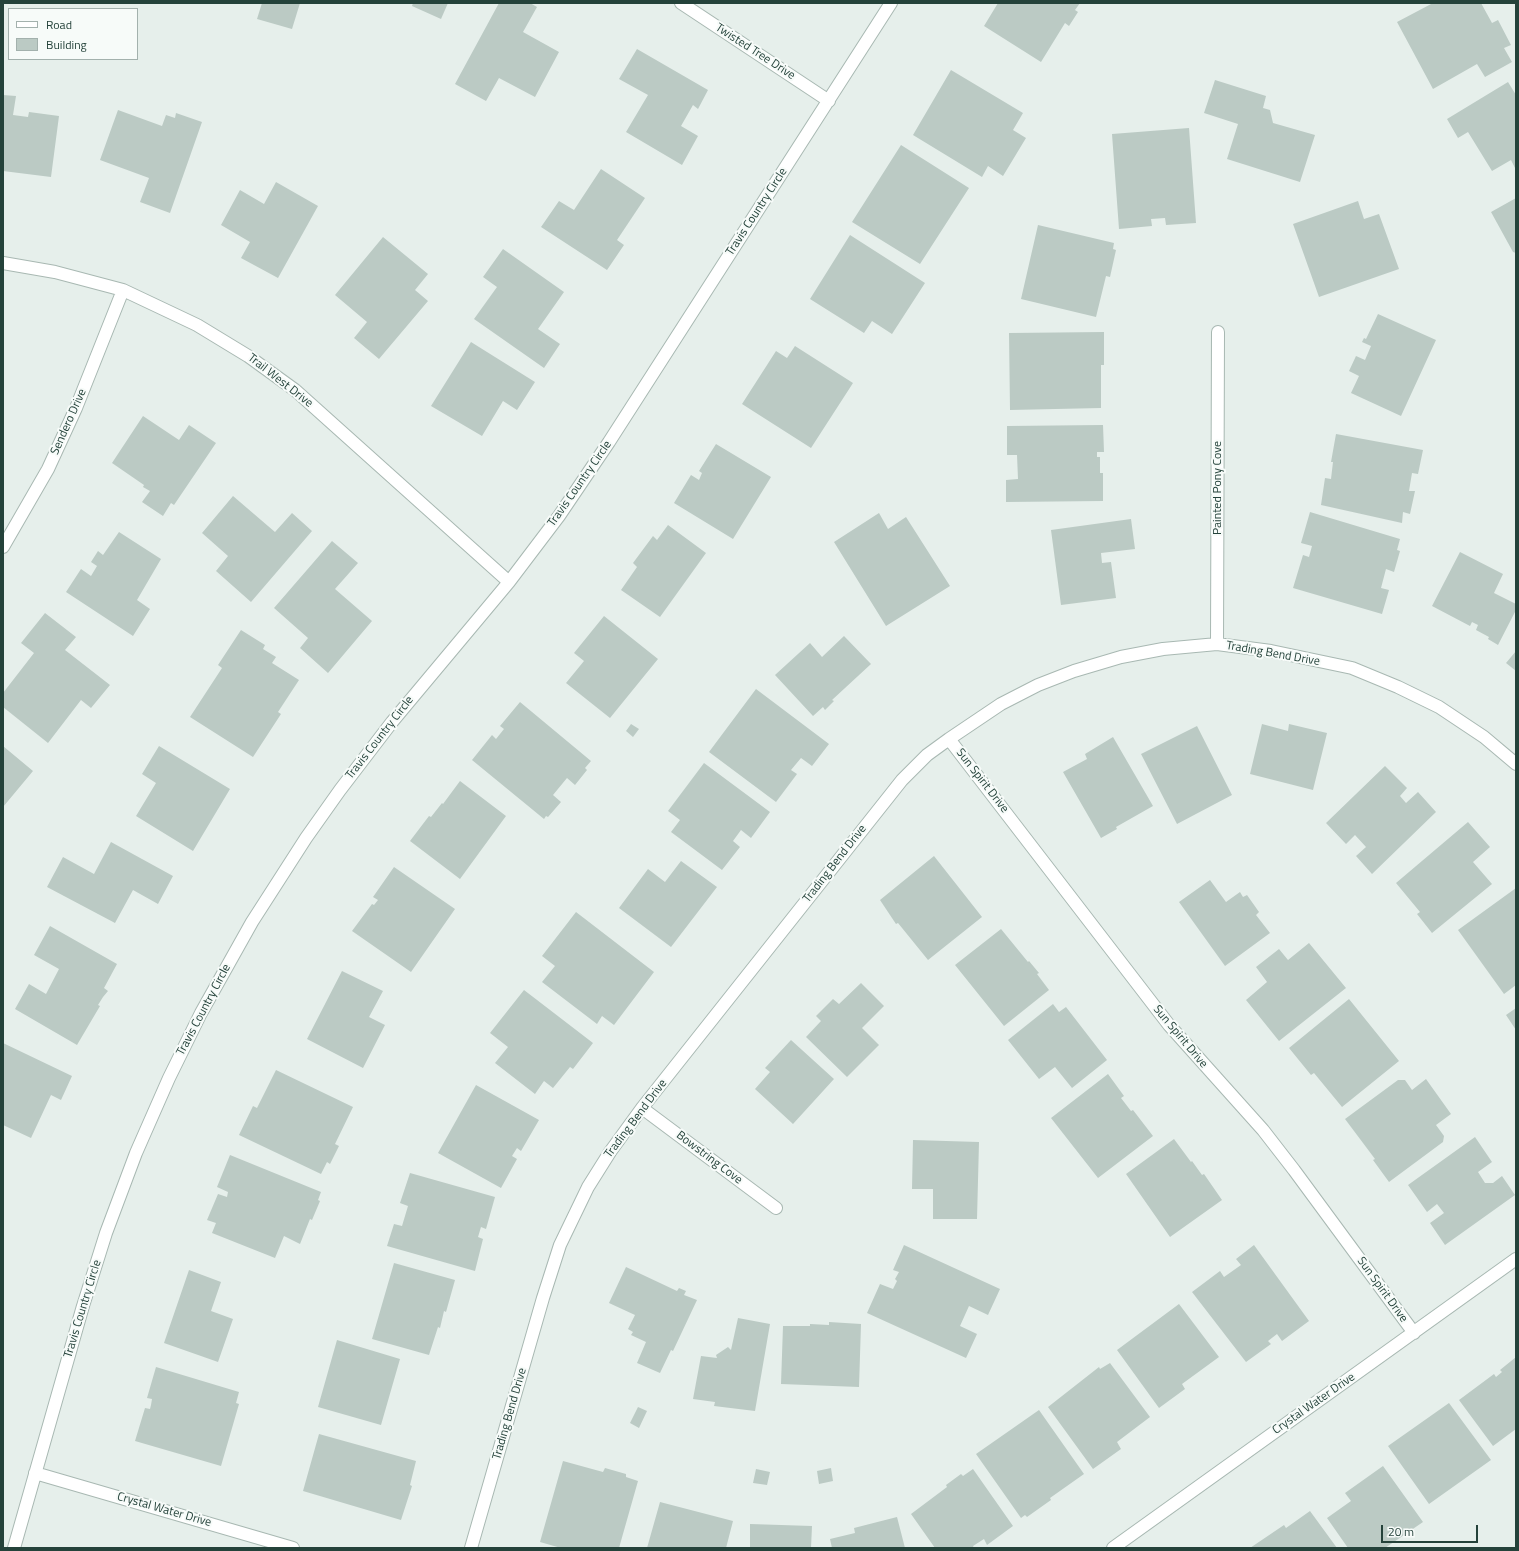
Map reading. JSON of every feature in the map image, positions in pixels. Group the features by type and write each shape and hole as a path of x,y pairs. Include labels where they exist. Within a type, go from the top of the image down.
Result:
{"street":[{"name":"Twisted Tree Drive","path":"681,3 829,101"},
{"name":"Travis Country Circle","path":"14,1548 83,1306 106,1233 142,1139 169,1078 201,1013 252,922 335,796 392,722 509,582 559,516 609,442 891,3"},
{"name":"Trail West Drive","path":"3,262 56,272 123,290 197,325 248,356 295,390 509,582"},
{"name":"Sendero Drive","path":"3,547 48,469 76,408 123,290"},
{"name":"Painted Pony Cove","path":"1217,644 1218,332"},
{"name":"Trading Bend Drive","path":"471,1548 560,1245 588,1188 610,1152 642,1108 902,780 927,755 1001,704 1038,685 1074,671 1121,657 1156,651 1217,644 1271,651 1352,668 1385,681 1439,707 1484,737 1516,764"},
{"name":"Sun Spirit Drive","path":"949,739 1169,1025 1263,1130 1285,1158 1414,1333"},
{"name":"Bowstring Cove","path":"642,1108 776,1208"},
{"name":"Crystal Water Drive","path":"1113,1548 1516,1259"},
{"name":"Crystal Water Drive","path":"35,1473 293,1548"}],"building":[{"path":"262,3 300,3 292,29 257,19"},
{"path":"413,3 448,3 441,19 412,6"},
{"path":"499,3 530,3 537,7 523,32 559,52 535,97 499,78 486,101 455,84"},
{"path":"998,3 1080,3 1075,10 1078,12 1069,26 1065,23 1041,62 984,26"},
{"path":"1433,3 1481,3 1492,23 1498,20 1511,45 1504,48 1512,62 1485,77 1477,64 1433,89 1397,22"},
{"path":"637,49 708,90 698,109 693,105 681,126 698,136 682,165 626,132 648,95 619,79"},
{"path":"951,70 1023,113 1013,130 1026,138 1003,176 988,166 982,177 913,135"},
{"path":"1215,80 1266,96 1263,108 1270,110 1273,123 1315,135 1300,182 1227,159 1238,124 1204,113"},
{"path":"1508,82 1516,95 1516,170 1511,160 1492,171 1468,132 1458,138 1447,119"},
{"path":"3,95 16,96 13,115 28,117 29,112 59,116 51,177 3,171"},
{"path":"118,110 162,126 166,115 175,118 176,113 202,122 170,213 140,202 149,178 100,160"},
{"path":"1189,128 1196,223 1166,225 1165,218 1151,219 1152,226 1119,229 1112,134"},
{"path":"901,145 969,188 920,264 852,222"},
{"path":"601,169 645,198 617,240 624,245 607,270 541,227 559,201 574,210"},
{"path":"276,182 318,206 278,278 241,258 250,242 221,225 240,190 264,204"},
{"path":"1516,198 1516,253 1513,252 1491,212"},
{"path":"1358,201 1364,219 1379,214 1399,269 1319,297 1293,224"},
{"path":"1038,225 1114,243 1113,249 1116,250 1110,277 1106,276 1096,317 1021,299"},
{"path":"850,235 925,283 892,334 872,321 864,333 810,299"},
{"path":"383,237 428,274 415,290 428,301 379,359 354,338 367,322 335,295"},
{"path":"503,249 564,292 538,329 560,344 544,368 474,319 497,287 483,277"},
{"path":"1378,314 1436,340 1401,416 1351,393 1359,376 1349,371 1356,356 1365,360 1371,346 1362,342 1364,338 1366,339"},
{"path":"1104,332 1104,365 1101,365 1101,408 1010,410 1009,333"},
{"path":"471,342 535,382 517,410 503,401 482,436 431,406"},
{"path":"795,346 853,383 811,448 742,404 776,351 787,358"},
{"path":"143,416 179,440 189,425 216,443 174,505 171,503 163,516 142,502 150,491 143,487 144,485 112,463"},
{"path":"1103,425 1104,452 1097,452 1097,457 1100,457 1100,473 1103,473 1103,501 1006,502 1006,480 1018,479 1017,455 1007,455 1007,426"},
{"path":"1336,434 1423,450 1418,474 1412,473 1409,491 1415,491 1410,514 1403,512 1402,523 1321,505 1325,478 1331,479 1333,462 1331,462"},
{"path":"716,444 771,477 733,539 674,503 691,475 699,480 702,473 699,471"},
{"path":"233,496 275,532 292,513 312,531 251,602 216,571 228,556 202,533"},
{"path":"1310,512 1400,539 1397,550 1400,551 1394,572 1386,569 1381,588 1389,590 1382,614 1293,588 1303,555 1309,557 1312,546 1301,543"},
{"path":"879,513 888,529 906,517 950,586 886,626 834,542"},
{"path":"1131,519 1135,549 1101,553 1102,563 1111,562 1116,598 1061,605 1051,530"},
{"path":"668,525 706,553 660,617 621,590 637,567 633,563 653,536 657,540"},
{"path":"119,532 161,559 137,600 150,609 133,636 66,592 81,569 91,576 97,566 91,562 98,551 103,555"},
{"path":"332,541 358,563 335,589 372,621 328,673 300,648 308,638 274,608"},
{"path":"1460,552 1503,574 1494,593 1516,604 1516,610 1498,645 1488,639 1489,637 1476,630 1478,625 1472,622 1470,626 1432,606"},
{"path":"45,613 76,637 65,650 110,685 91,708 81,700 48,743 3,707 3,693 34,653 21,643"},
{"path":"604,616 658,659 610,718 566,683 584,661 574,653"},
{"path":"241,630 265,645 263,649 276,657 272,663 299,680 278,712 281,714 253,757 190,717 222,668 218,665"},
{"path":"844,636 871,664 832,700 834,701 825,710 823,707 813,716 775,675 810,643 822,657"},
{"path":"1516,651 1516,671 1506,663"},
{"path":"756,689 829,744 812,766 801,758 791,770 797,774 776,802 709,752"},
{"path":"520,702 591,761 585,768 587,770 575,785 567,778 553,795 561,802 548,817 546,816 544,819 472,760 492,735 496,739 504,729 500,726"},
{"path":"631,724 639,729 633,737 626,731"},
{"path":"1262,724 1288,731 1289,724 1327,733 1313,790 1250,774"},
{"path":"1197,726 1232,795 1177,824 1141,754"},
{"path":"1113,737 1153,806 1116,827 1117,829 1101,838 1063,772 1087,759 1085,754"},
{"path":"3,746 33,771 3,807"},
{"path":"159,746 230,789 193,851 136,816 156,783 142,774"},
{"path":"704,763 770,812 751,838 741,830 733,841 740,847 722,870 671,832 680,820 668,811"},
{"path":"1385,766 1407,788 1400,796 1406,803 1418,792 1436,812 1372,874 1356,856 1366,847 1355,835 1346,844 1326,823"},
{"path":"460,781 506,816 460,879 410,841 429,816 431,817 442,803 443,804"},
{"path":"1468,822 1490,847 1473,862 1492,884 1432,933 1417,914 1420,912 1396,883"},
{"path":"111,842 173,876 158,904 133,890 115,923 47,887 63,857 94,874"},
{"path":"934,856 982,917 928,960 898,923 896,924 880,900"},
{"path":"681,861 717,887 671,947 619,908 648,869 665,882"},
{"path":"394,867 455,909 411,972 352,931 372,904 374,905 378,900 373,897"},
{"path":"1210,880 1226,902 1240,892 1243,897 1247,895 1259,912 1256,915 1270,933 1225,966 1179,902"},
{"path":"1516,888 1516,985 1504,994 1458,930"},
{"path":"576,912 654,972 614,1025 602,1016 597,1024 542,982 555,966 542,956"},
{"path":"50,926 117,964 104,988 108,991 98,1005 100,1006 77,1045 15,1009 29,984 46,994 59,969 34,955"},
{"path":"1001,929 1039,973 1037,974 1049,990 1004,1026 955,965"},
{"path":"1309,943 1346,988 1279,1041 1246,1000 1267,982 1256,967 1279,949 1288,960"},
{"path":"342,971 383,991 369,1017 385,1025 363,1068 307,1039"},
{"path":"861,983 884,1006 862,1028 879,1045 847,1077 806,1037 821,1021 816,1016 833,999 839,1004"},
{"path":"524,990 593,1043 573,1069 570,1067 553,1088 544,1081 535,1094 495,1063 508,1047 490,1033"},
{"path":"1349,999 1399,1061 1342,1107 1314,1073 1311,1075 1289,1048"},
{"path":"1053,1004 1059,1012 1066,1007 1107,1060 1072,1088 1055,1067 1039,1079 1008,1040"},
{"path":"1516,1008 1516,1030 1506,1015"},
{"path":"791,1040 834,1079 793,1124 755,1089 770,1072 765,1068"},
{"path":"3,1043 72,1076 61,1100 51,1095 31,1138 3,1125"},
{"path":"276,1070 353,1107 335,1144 339,1146 330,1164 327,1162 321,1174 239,1135 253,1106 257,1108"},
{"path":"1108,1074 1124,1096 1121,1098 1131,1111 1133,1110 1153,1136 1098,1178 1051,1118"},
{"path":"1426,1079 1451,1114 1436,1125 1444,1136 1443,1142 1389,1182 1373,1160 1375,1159 1345,1119 1398,1080 1405,1080 1412,1090"},
{"path":"476,1085 539,1120 521,1151 517,1148 512,1156 517,1159 501,1188 438,1153"},
{"path":"1475,1137 1492,1162 1478,1172 1485,1183 1493,1183 1502,1176 1515,1195 1445,1245 1430,1223 1444,1213 1437,1204 1427,1212 1408,1185"},
{"path":"1174,1139 1202,1175 1204,1174 1222,1200 1170,1237 1126,1174"},
{"path":"913,1140 979,1142 977,1219 933,1219 933,1189 912,1189"},
{"path":"230,1155 321,1192 318,1200 320,1201 312,1220 310,1219 300,1244 284,1236 275,1258 212,1233 216,1223 207,1220 218,1194 227,1197 228,1192 217,1187"},
{"path":"410,1173 495,1197 486,1229 481,1227 478,1237 483,1239 475,1271 387,1246 394,1224 402,1226 408,1206 400,1203"},
{"path":"904,1245 1000,1289 988,1315 969,1306 960,1326 977,1334 966,1358 867,1313 880,1284 893,1289 897,1281 895,1279 899,1272 893,1270"},
{"path":"1254,1245 1309,1321 1282,1341 1277,1334 1268,1341 1271,1344 1246,1362 1192,1292 1220,1271 1224,1277 1241,1265 1236,1259"},
{"path":"394,1263 455,1280 446,1312 444,1311 440,1328 438,1327 429,1355 372,1339"},
{"path":"626,1267 677,1291 679,1288 686,1291 684,1295 697,1300 673,1351 671,1350 660,1373 637,1363 646,1342 631,1335 633,1332 628,1329 635,1315 609,1303"},
{"path":"189,1270 221,1282 211,1311 233,1319 218,1362 164,1343"},
{"path":"1179,1304 1219,1357 1182,1384 1185,1389 1159,1408 1117,1350"},
{"path":"738,1318 770,1324 755,1411 714,1406 715,1402 693,1399 701,1356 717,1358 716,1355 728,1347 731,1350"},
{"path":"829,1322 861,1324 859,1387 781,1384 783,1326 810,1326 810,1324 829,1325"},
{"path":"337,1340 400,1359 381,1425 318,1407"},
{"path":"1516,1357 1516,1429 1493,1446 1459,1400 1494,1374 1496,1377 1502,1372 1500,1370"},
{"path":"1110,1363 1150,1417 1117,1442 1121,1449 1093,1469 1048,1407 1099,1367 1100,1369"},
{"path":"156,1367 239,1392 236,1403 239,1404 221,1466 135,1441 145,1408 150,1409 152,1399 147,1398"},
{"path":"1449,1403 1491,1460 1429,1504 1388,1446"},
{"path":"638,1407 647,1411 639,1428 630,1423"},
{"path":"1039,1410 1084,1474 1050,1498 1051,1500 1027,1517 1025,1515 1021,1518 976,1454"},
{"path":"319,1434 416,1461 410,1485 412,1486 401,1520 303,1491"},
{"path":"563,1461 603,1472 605,1468 626,1474 626,1477 638,1481 619,1548 561,1548 540,1542"},
{"path":"1383,1466 1423,1522 1385,1548 1348,1548 1327,1518 1351,1501 1345,1493"},
{"path":"831,1468 833,1481 819,1484 817,1471"},
{"path":"756,1469 770,1472 767,1485 753,1483"},
{"path":"973,1469 1013,1526 987,1545 984,1539 973,1546 974,1548 935,1548 911,1514 947,1487 946,1485 961,1474 963,1476"},
{"path":"660,1502 733,1521 726,1548 647,1548"},
{"path":"1310,1511 1337,1548 1250,1548 1284,1525 1286,1528"},
{"path":"897,1517 905,1548 832,1548 830,1539 855,1533 854,1528"},
{"path":"750,1524 812,1526 811,1548 750,1548"}]}
